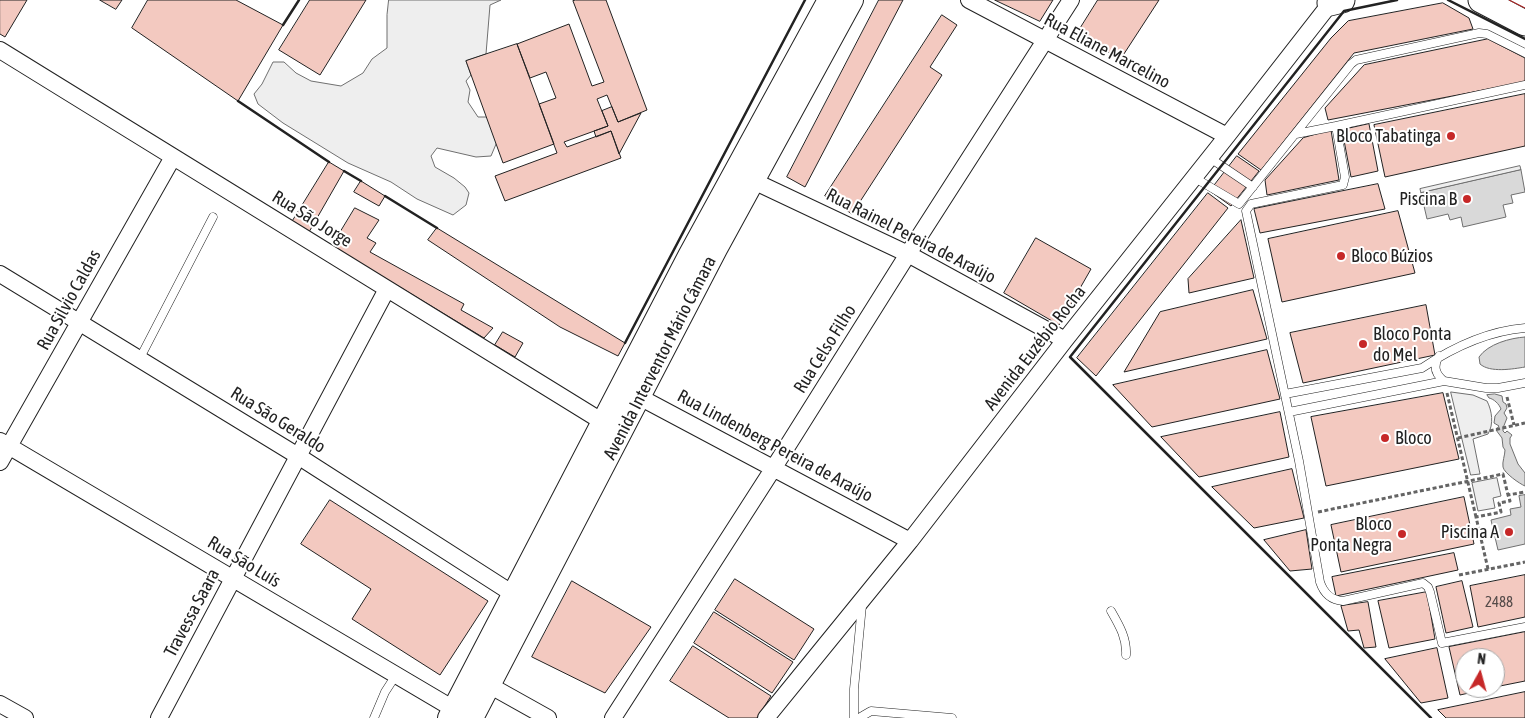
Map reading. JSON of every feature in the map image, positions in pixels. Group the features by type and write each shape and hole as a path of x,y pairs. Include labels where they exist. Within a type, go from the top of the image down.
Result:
{"main road":[{"name":"Avenida Interventor Mário Câmara","path":"744,176 828,0"},
{"name":"Avenida Interventor Mário Câmara","path":"461,716 523,601 630,392 685,264 744,176 852,0"},
{"path":"1481,0 1525,22"},
{"name":"Avenida Interventor Mário Câmara","path":"523,601 603,422 630,392"}],"street":[{"name":"Rua Eliane Marcelino","path":"969,0 1228,136"},
{"name":"Rua Celso Filho","path":"613,718 1071,0"},
{"name":"Avenida Euzébio Rocha","path":"766,718 910,541 1065,340 1335,1"},
{"name":"Rua São Jorge","path":"0,50 603,422"},
{"name":"Rua Silvio Caldas","path":"0,462 4,444 79,322 173,157"},
{"name":"Rua Rainel Pereira de Araújo","path":"744,176 908,254 1065,340"},
{"name":"Rua São Geraldo","path":"0,274 298,456 523,601"},
{"name":"Travessa Saara","path":"159,718 387,289"},
{"name":"Rua Lindenberg Pereira de Araújo","path":"630,392 910,541"},
{"name":"Rua São Luís","path":"4,444 396,675 461,716"},
{"path":"480,680 548,718"},
{"path":"0,704 25,718"}],"lane":[{"path":"1194,178 1239,204 1356,60 1479,34 1487,34 1525,53"},
{"path":"1296,134 1525,85"},
{"path":"1336,126 1345,177 1343,185 1250,204 1247,209 1309,514 1320,582 1324,591 1332,599 1343,601 1423,584 1427,585 1430,589 1442,643 1525,627"},
{"path":"1210,158 1253,187"},
{"path":"1246,196 1250,204"},
{"path":"140,358 213,216"},
{"path":"1285,394 1422,368 1439,356 1487,336 1507,330 1525,328"},
{"path":"1439,356 1435,370 1444,381"},
{"path":"1289,412 1444,381 1486,388 1525,383"},
{"path":"854,718 854,689 862,600"},
{"path":"1111,611 1123,633 1126,655"},
{"path":"374,718 385,692 396,675"},
{"path":"859,718 871,712 952,718"}],"path":[{"path":"1444,381 1488,569"},
{"path":"1514,425 1507,396 1516,395"},
{"path":"1458,438 1525,423"},
{"path":"1309,514 1503,474 1510,502 1499,503 1501,512 1476,517"},
{"path":"1508,495 1525,492"},
{"path":"1459,575 1525,562"}],"shaded area":[{"path":"389,0 501,0 490,5 486,54 466,61 471,75 466,81 470,90 468,102 478,117 495,117 499,137 491,156 476,157 437,148 431,156 435,167 454,178 469,193 466,205 453,215 417,199 391,182 348,163 283,123 258,104 254,94 262,84 273,62 284,62 296,73 311,81 341,86 363,73 372,59 387,48"},
{"path":"1520,166 1521,170 1421,193 1420,189"},
{"name":"Piscina B","path":"1521,170 1525,192 1511,195 1513,203 1503,205 1506,217 1463,227 1461,217 1450,220 1448,214 1427,219 1421,193"},
{"path":"1525,337 1525,367 1490,369 1480,364 1479,357 1494,345 1506,340"},
{"path":"1451,392 1473,395 1487,401 1489,405 1492,418 1490,430 1488,434 1473,439 1480,474 1471,475"},
{"path":"1495,394 1502,396 1503,402 1506,404 1507,408 1504,413 1507,418 1503,431 1505,433 1507,431 1512,435 1510,444 1518,464 1525,473 1525,486 1509,475 1503,467 1505,450 1502,438 1496,430 1499,426 1494,423 1495,416 1501,409 1487,395"},
{"path":"1497,478 1501,496 1493,498 1495,508 1478,511 1472,483"},
{"name":"Piscina A","path":"1525,495 1525,544 1498,550 1491,520 1511,515 1510,509 1521,507 1519,496"}],"building":[{"path":"0,0 27,0 5,37 0,34"},
{"path":"100,0 122,0 116,9"},
{"path":"148,0 236,0 283,25 238,101 132,28"},
{"path":"310,0 366,0 320,75 279,50"},
{"path":"606,0 647,110 618,122 607,95 597,99 608,126 564,142 567,147 611,131 621,158 505,201 495,176 557,153 539,104 556,98 546,72 530,78 517,44 569,24 592,86 604,82 573,1"},
{"path":"879,0 903,0 805,187 787,177"},
{"path":"995,0 1053,0 1040,21"},
{"path":"1098,0 1159,0 1120,60 1078,32"},
{"path":"1443,3 1469,18 1473,29 1354,53 1261,170 1238,154 1331,38 1348,21"},
{"path":"942,15 957,25 930,67 942,75 852,214 825,196"},
{"path":"1488,39 1525,58 1525,82 1328,120 1325,108 1364,65"},
{"path":"517,44 554,144 503,163 466,61"},
{"name":"Bloco Tabatinga","path":"1525,94 1525,146 1385,177 1374,125"},
{"path":"612,107 618,122 641,113 619,154 611,131 596,137 594,131 608,126 602,111"},
{"path":"1369,124 1378,171 1351,177 1342,130"},
{"path":"1331,130 1339,180 1267,195 1265,180 1303,138"},
{"path":"1237,156 1259,171 1231,206 1210,191"},
{"path":"329,162 344,171 309,232 292,222"},
{"path":"361,181 385,196 379,206 354,192"},
{"path":"1378,184 1385,209 1260,233 1254,209"},
{"path":"1208,193 1228,208 1096,376 1077,358"},
{"path":"355,208 379,220 367,238 376,243 370,252 464,304 461,310 493,328 484,338 332,246"},
{"name":"Bloco Búzios","path":"1398,211 1415,273 1282,302 1268,239"},
{"path":"1241,220 1254,278 1189,293 1188,279"},
{"path":"437,228 625,343 618,356 560,327 428,240"},
{"path":"1036,238 1091,269 1059,325 1004,293"},
{"path":"1253,290 1267,339 1124,372 1160,312"},
{"name":"Bloco Ponta do Mel","path":"1426,305 1435,355 1303,383 1290,333"},
{"path":"503,332 523,343 515,357 495,345"},
{"path":"1267,350 1280,399 1152,427 1113,385"},
{"name":"Bloco","path":"1443,393 1459,459 1326,486 1311,417"},
{"path":"1280,412 1289,457 1199,477 1161,437"},
{"path":"1292,469 1304,518 1254,528 1212,487"},
{"name":"Bloco Ponta Negra","path":"1464,497 1474,544 1341,572 1331,525"},
{"path":"330,500 488,601 440,675 352,619 371,589 301,544"},
{"path":"1306,530 1312,569 1290,571 1264,540"},
{"path":"1454,553 1458,570 1336,596 1332,577"},
{"path":"1525,575 1525,617 1478,627 1470,586"},
{"path":"735,579 814,629 794,660 715,610"},
{"path":"572,581 651,627 605,693 532,657"},
{"path":"1462,581 1473,627 1446,633 1436,587"},
{"path":"1427,592 1435,639 1389,648 1378,601"},
{"path":"1368,602 1376,647 1364,648 1359,630 1348,631 1341,606"},
{"path":"714,612 793,662 772,693 694,643"},
{"path":"1525,632 1525,681 1505,685 1505,648 1455,648 1455,673 1449,647"},
{"path":"693,646 771,696 757,718 729,718 670,681"},
{"path":"1437,648 1448,698 1421,703 1385,659"},
{"path":"1525,692 1525,718 1446,718 1438,710 1496,698 1505,698 1505,696"}],"wall":[{"path":"283,25 299,0"},
{"path":"625,343 805,0"},
{"path":"1397,0 1344,11 1070,357 1431,718"},
{"path":"1448,0 1525,39"},
{"path":"238,101 329,162"},
{"path":"344,171 361,181"},
{"path":"385,196 437,228"}],"power":[{"path":"1509,0 1525,8"}],"place":[{"name":"Bloco Tabatinga","path":"1451,136"},
{"name":"Piscina B","path":"1467,199"},
{"name":"Bloco Búzios","path":"1341,256"},
{"name":"Bloco Ponta do Mel","path":"1363,344"},
{"name":"Bloco","path":"1385,438"},
{"name":"Piscina A","path":"1509,532"},
{"name":"Bloco Ponta Negra","path":"1402,534"}]}
